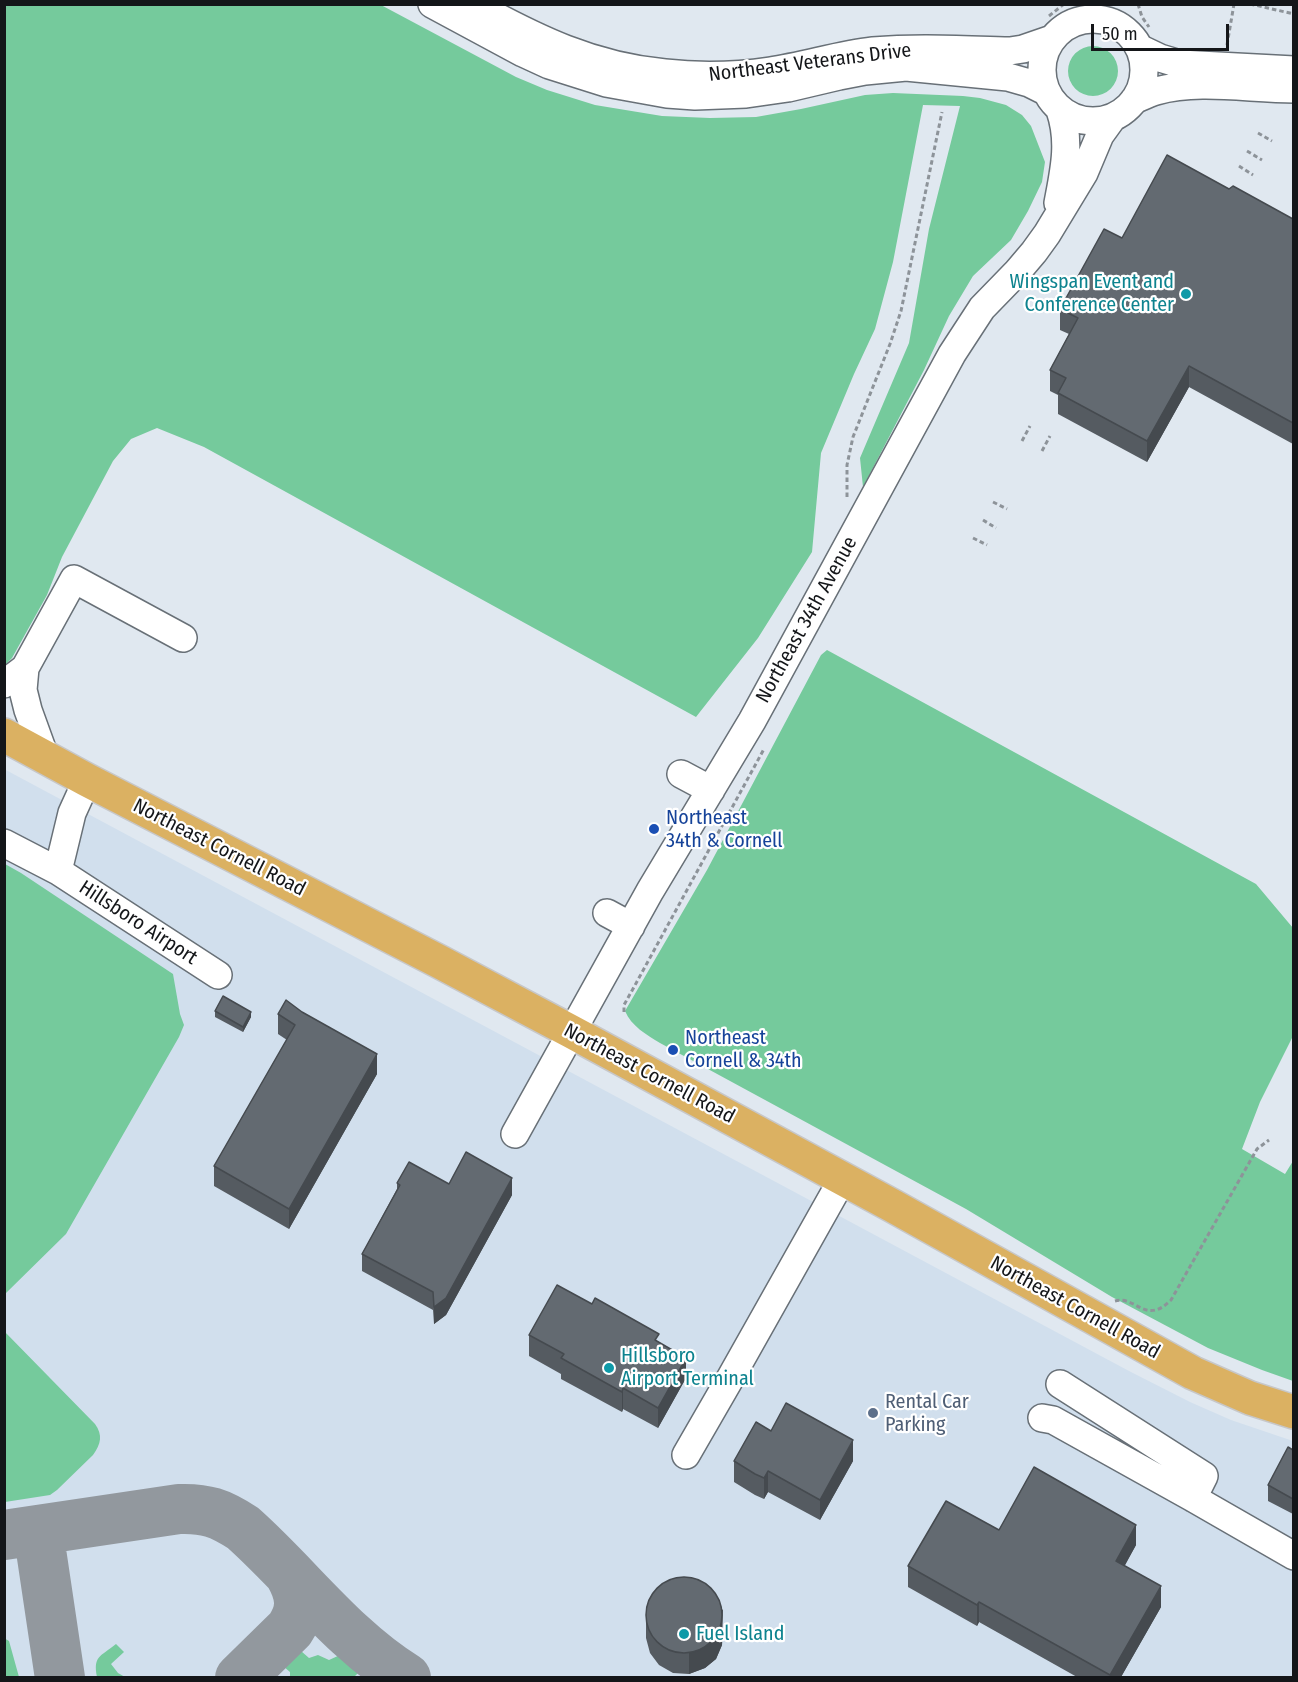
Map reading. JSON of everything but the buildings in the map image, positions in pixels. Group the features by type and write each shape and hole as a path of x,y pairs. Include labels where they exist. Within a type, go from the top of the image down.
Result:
{"highway":[{"name":"Northeast Cornell Road","path":"4,735 572,1032 843,1178 1193,1373 1250,1398 1293,1413"}],"street":[{"name":"Northeast Veterans Drive","path":"432,4 549,65 636,90 695,96 746,94 788,88 839,76 906,67 1008,77 1029,83 1053,100"},
{"name":"Northeast Veterans Drive","path":"473,4 533,36 584,57 643,71 695,76 771,71 874,51 1010,51 1052,39"},
{"path":"1128,27 1143,62 1141,86 1134,100 1113,117 1099,121 1072,117 1053,100 1042,80 1042,67 1044,54 1052,39 1082,13 1088,19 1100,19 1128,27 1168,61 1180,64 1293,70"},
{"path":"1134,100 1155,91 1179,86 1293,89"},
{"name":"Northeast 34th Avenue","path":"1053,100 1065,124 1067,151 1055,218"},
{"name":"Northeast 34th Avenue","path":"515,1134 631,926 752,721 970,324 981,308 1034,252 1047,234 1084,173 1100,135 1113,117"},
{"path":"45,757 23,690 15,676 74,579 183,638"},
{"path":"681,774 711,790"},
{"name":"Hillsboro Airport","path":"58,870 72,813 87,780"},
{"name":"Hillsboro Airport","path":"4,843 58,870 218,975"},
{"path":"607,913 631,926"},
{"path":"686,1455 843,1178"},
{"path":"1060,1384 1204,1476 1192,1498"},
{"path":"1042,1418 1053,1420 1293,1556"}],"path":[{"path":"1227,50 1234,4"},
{"path":"1250,4 1293,14"},
{"path":"856,531 846,492 847,465 853,437 901,311 942,112"},
{"path":"1257,133 1272,141"},
{"path":"1247,152 1262,159"},
{"path":"1239,166 1253,175"},
{"path":"1022,441 1030,426"},
{"path":"1042,451 1050,436"},
{"path":"993,502 1007,509"},
{"path":"983,520 996,528"},
{"path":"973,538 987,545"},
{"path":"1114,1302 1119,1299 1124,1300 1150,1311 1157,1310 1168,1302 1257,1149 1269,1140"}],"shaded area":[{"path":"4,769 1129,1371 1231,1420 1293,1441 1293,1677 5,1677"}],"green space":[{"path":"5,4 381,5 516,77 547,90 595,105 662,116 756,117 865,95 893,93 980,98 1006,105 1022,115 1031,126 1045,162 1042,182 1011,240 973,276 949,316 924,370 863,487 860,458 909,343 929,229 960,106 923,105 893,262 875,329 821,453 812,552 758,638 696,717 204,447 157,428 131,439 113,461 62,557 47,595 12,658 5,665"},
{"path":"1088,46 1098,46 1111,53 1118,66 1118,76 1111,89 1098,96 1088,96 1079,92 1072,85 1068,76 1068,66 1072,57 1079,50"},
{"path":"827,650 1256,884 1293,928 1293,1036 1260,1102 1242,1149 1285,1174 1293,1161 1293,1381 1208,1348 1112,1297 966,1209 660,1043 631,1021 625,1011 707,870 821,655"},
{"path":"5,864 173,974 184,1025 66,1234 5,1294"},
{"path":"4,1331 95,1424 100,1436 98,1447 93,1455 50,1495 5,1502"},
{"path":"4,1638 9,1641 19,1677 5,1677"},
{"path":"116,1644 124,1652 111,1664 118,1673 125,1677 97,1677 97,1661"},
{"path":"301,1651 309,1658 318,1655 329,1660 340,1655 360,1671 354,1677 290,1677 290,1672 283,1666"}],"taxiway":[{"path":"4,1535 179,1509 213,1512 243,1528 361,1645 406,1678"},
{"path":"38,1530 60,1678"},
{"path":"240,1678 290,1629 294,1622 299,1602 290,1575"}],"place":[{"name":"Wingspan Event and Conference Center","path":"1186,294"},
{"name":"Northeast 34th & Cornell","path":"654,829"},
{"name":"Northeast Cornell & 34th","path":"673,1050"},
{"name":"Hillsboro Airport Terminal","path":"609,1368"},
{"name":"Rental Car Parking","path":"873,1413"},
{"name":"Fuel Island","path":"684,1634"}]}
